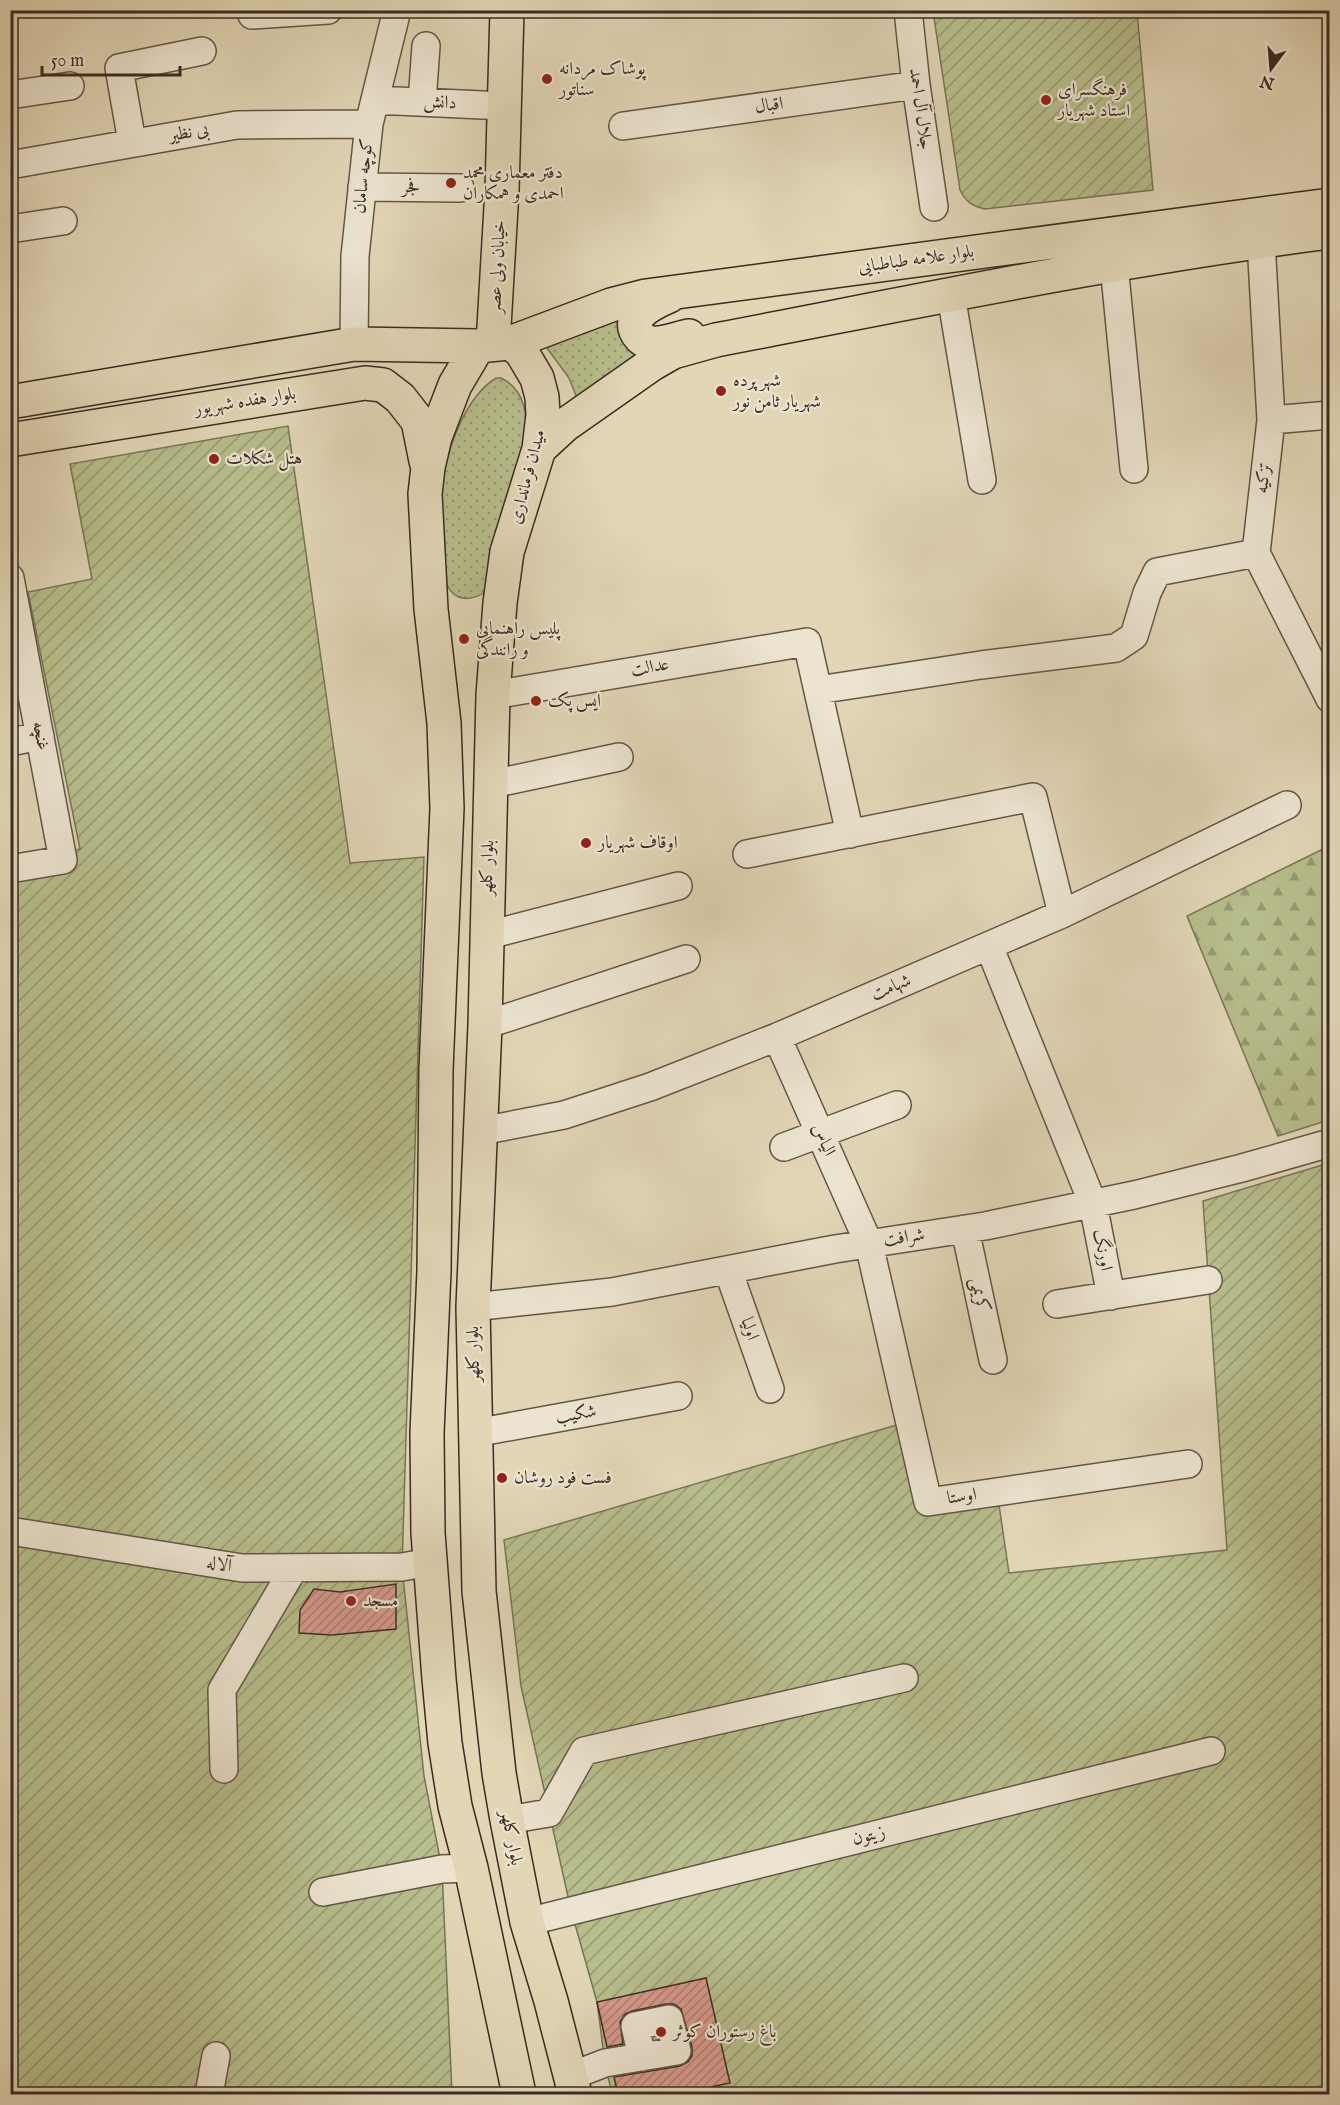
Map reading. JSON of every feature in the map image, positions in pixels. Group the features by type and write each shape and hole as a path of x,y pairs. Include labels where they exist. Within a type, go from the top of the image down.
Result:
{"main road":[{"name":"خیابان ولی عصر","path":"494,344 504,106 500,11"},
{"name":"بلوار علامه طباطبایی","path":"494,344 611,305 646,296 1329,205"},
{"path":"539,449 565,425 652,364 673,352 716,339 1114,265 1329,232"},
{"path":"682,291 654,302 641,311 635,320 635,331 644,340 657,344 699,334 772,329"},
{"path":"10,402 354,344 494,344"},
{"path":"494,344 455,385 435,437 428,467 425,516 431,609 444,723 447,808 436,1070 434,1271 427,1433 430,1562 446,1743 455,1806 471,1869 519,2094"},
{"name":"میدان فرمانداری","path":"494,344 521,351 530,364 539,388 543,415 539,449 507,552 500,603"},
{"name":"بلوار هفده شهریور","path":"10,440 365,383 383,385 400,398 418,421 428,467"},
{"name":"بلوار کلهر","path":"500,603 493,695 492,784 485,936 485,1025 473,1307 479,1591 499,1773 507,1820 527,1922 573,2085"}],"street":[{"path":"252,15 328,10"},
{"name":"کوچه سامان","path":"354,344 356,256 362,187 372,112 397,10"},
{"name":"جلال آل احمد","path":"908,10 916,85 934,207"},
{"path":"422,102 426,46"},
{"path":"132,142 119,68 202,51"},
{"name":"اقبال","path":"623,126 916,85"},
{"path":"10,95 70,86"},
{"name":"دانش","path":"372,112 422,102 504,106"},
{"name":"بی نظیر","path":"10,165 237,125 372,112"},
{"name":"فجر","path":"362,187 460,188"},
{"path":"10,229 63,221"},
{"name":"تزکیه","path":"1256,553 1271,420 1261,241"},
{"path":"1114,265 1134,469"},
{"path":"951,295 982,480"},
{"path":"1271,420 1329,415"},
{"path":"850,834 818,690 981,665 1116,648 1134,636 1147,593 1157,572 1256,553 1329,699"},
{"name":"غنچه","path":"10,578 14,610 63,860 10,869"},
{"name":"عدالت","path":"493,695 807,642 818,690"},
{"path":"10,742 40,736"},
{"path":"492,784 619,757"},
{"path":"747,854 1033,797 1062,914"},
{"name":"شهامت","path":"481,1131 564,1115 650,1087 777,1037 1062,914 1287,805"},
{"path":"485,936 678,886"},
{"name":"اورنگ","path":"989,946 1093,1204 1111,1296"},
{"path":"485,1025 686,959"},
{"name":"الیاس","path":"777,1037 869,1244"},
{"path":"784,1147 897,1105"},
{"name":"شرافت","path":"473,1307 612,1292 728,1269 964,1229 1093,1204 1242,1168 1329,1143"},
{"name":"کریمی","path":"964,1229 993,1360"},
{"name":"اوستا","path":"869,1244 928,1502 1188,1464"},
{"name":"اولیا","path":"728,1269 770,1389"},
{"path":"1057,1304 1208,1280"},
{"name":"شکیب","path":"475,1433 678,1396"},
{"name":"آلاله","path":"10,1531 242,1568 402,1567 430,1562"},
{"path":"224,1769 222,1690 294,1568"},
{"path":"507,1820 549,1813 584,1751 904,1678"},
{"name":"زیتون","path":"527,1922 1211,1751"},
{"path":"323,1892 442,1869 471,1869"},
{"path":"209,2094 216,2056"},
{"path":"573,2085 605,2063 642,2057"}],"green space":[{"name":"فرهنگسرای استاد شهریار","path":"933,11 1137,11 1153,190 985,209 970,203 960,190"},
{"path":"626,307 643,352 579,403 569,378 547,348"},
{"path":"496,378 501,378 510,384 521,398 526,415 525,444 485,592 475,597 464,598 450,591 445,578 441,513 444,474 455,434 468,408 476,396"},
{"path":"288,426 350,863 424,857 402,1567 424,1776 442,1869 452,2094 11,2094 11,863 80,849 28,592 92,579 70,464"},
{"path":"1323,849 1330,861 1329,1120 1278,1136 1187,916"},
{"path":"1329,1163 1329,2094 612,2094 605,2063 597,2002 571,1910 521,1686 504,1540 900,1424 918,1510 998,1498 1009,1573 1227,1550 1203,1201"}],"building":[{"name":"مسجد","path":"396,1584 396,1629 332,1635 299,1633 300,1610 314,1589 340,1592"},
{"name":"باغ رستوران کوثر","path":"706,1978 730,2083 678,2094 618,2094 614,2077 680,2066 688,2062 692,2056 692,2047 681,2009 674,2004 666,2004 625,2014 620,2022 623,2044 607,2047 597,2002"}],"place":[{"name":"پوشاک مردانه سناتور","path":"547,79"},
{"name":"فرهنگسرای استاد شهریار","path":"1046,100"},
{"name":"دفتر معماری محمد احمدی و همکاران","path":"451,183"},
{"name":"شهر پرده شهریار ثامن نور","path":"721,391"},
{"name":"هتل شکلات","path":"214,459"},
{"name":"پلیس راهنمایی و رانندگی","path":"464,639"},
{"name":"ایس پک","path":"536,701"},
{"name":"اوقاف شهریار","path":"586,843"},
{"name":"فست فود روشان","path":"502,1478"},
{"name":"مسجد","path":"351,1601"},
{"name":"باغ رستوران کوثر","path":"661,2032"}]}
